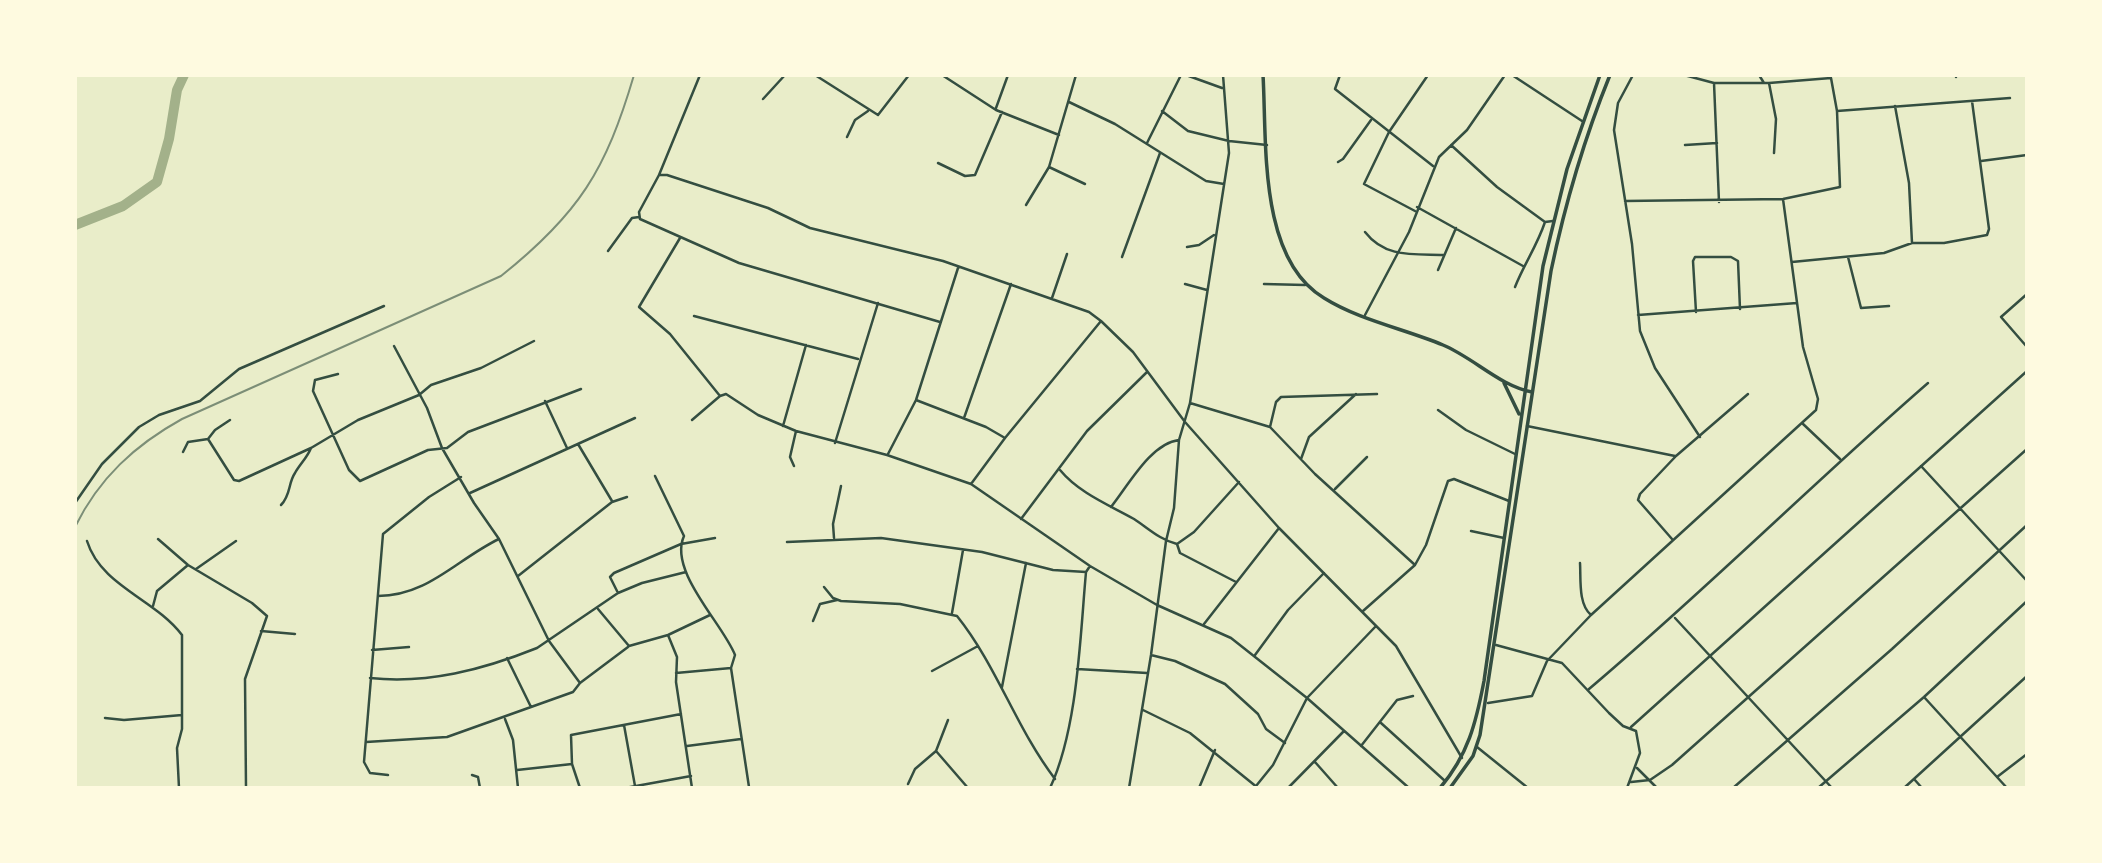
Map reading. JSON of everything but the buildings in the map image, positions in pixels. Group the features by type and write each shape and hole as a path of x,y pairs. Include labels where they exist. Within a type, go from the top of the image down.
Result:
{"main road":[{"path":"1263,75 1271,197 1284,251 1305,285 1337,306 1467,356 1503,382 1532,392"},
{"path":"1440,788 1462,758 1473,733 1504,538 1537,299 1553,221 1582,121 1600,75"},
{"path":"1450,788 1476,747 1488,703 1532,392 1561,223 1597,106 1610,75"},
{"path":"1588,104 1597,106"},
{"path":"1503,382 1516,403 1520,422"}],"street":[{"path":"639,217 700,75"},
{"path":"762,99 785,75"},
{"path":"815,75 868,111 880,113 909,75"},
{"path":"942,75 996,110 1059,135"},
{"path":"996,110 1008,75"},
{"path":"1026,205 1049,167 1076,75"},
{"path":"1147,143 1181,75"},
{"path":"1186,75 1222,89"},
{"path":"1129,788 1166,541 1174,508 1179,440 1190,403 1224,184 1229,141 1222,89 1223,75"},
{"path":"1427,75 1389,132 1364,184 1456,228 1523,266"},
{"path":"1366,315 1398,254 1434,166 1467,130 1505,75"},
{"path":"1512,75 1582,121"},
{"path":"1633,75 1614,116 1640,331 1655,368 1700,437"},
{"path":"1625,201 1719,202 1783,199 1840,187 1834,80 1828,76 1769,83 1714,83 1684,75"},
{"path":"1759,75 1764,83"},
{"path":"1339,76 1335,89 1371,120 1434,166"},
{"path":"1714,83 1719,202"},
{"path":"1769,83 1776,119 1774,152"},
{"path":"1837,111 2010,98"},
{"path":"1792,262 1884,253 1912,243 1944,243 1987,235 1989,229 1972,101"},
{"path":"1069,102 1147,143 1206,181 1224,184"},
{"path":"1895,106 1909,183 1912,243"},
{"path":"847,137 855,120 868,111"},
{"path":"1162,111 1188,131 1229,141 1267,145"},
{"path":"938,163 965,176 975,175 1002,112"},
{"path":"1338,162 1371,120"},
{"path":"1685,145 1717,144"},
{"path":"1451,145 1497,187 1545,222 1553,221"},
{"path":"1122,257 1160,153"},
{"path":"1980,162 2027,155"},
{"path":"1049,167 1085,184"},
{"path":"659,175 667,175 768,208 810,229 943,261 1052,298 1088,312 1101,321 1238,482 1396,646 1462,758"},
{"path":"1488,703 1532,696 1550,658 1591,615 1816,410 1818,399 1803,347 1783,199"},
{"path":"608,251 632,218 639,217 739,263 940,322"},
{"path":"1515,287 1523,266 1535,251 1545,222"},
{"path":"1438,270 1456,228"},
{"path":"1365,232 1376,246 1398,254 1443,255"},
{"path":"1187,247 1199,245 1214,235"},
{"path":"680,238 639,307 670,334 720,396"},
{"path":"1052,298 1066,254"},
{"path":"1696,312 1695,257 1731,257 1738,261 1740,309"},
{"path":"1848,257 1861,308 1889,306"},
{"path":"887,455 916,400 958,268"},
{"path":"964,418 1011,284"},
{"path":"1185,284 1207,290"},
{"path":"1264,284 1305,285"},
{"path":"2027,294 2001,317 2027,347"},
{"path":"835,443 858,359 878,303"},
{"path":"1638,315 1797,303"},
{"path":"75,503 102,464 139,428 159,415 201,401 239,369 384,306"},
{"path":"694,316 858,359"},
{"path":"971,484 1005,438 1101,321"},
{"path":"208,439 236,482 311,448 358,421 419,395 431,385 481,368 534,341"},
{"path":"783,426 806,345"},
{"path":"394,346 442,448 499,539 548,641 580,682"},
{"path":"1630,727 2027,371"},
{"path":"1021,519 1048,481 1060,470 1087,430 1147,372"},
{"path":"338,374 320,377 312,384 349,470 360,481 428,450 442,448 458,437 581,389"},
{"path":"1589,689 1674,617 1840,459 1928,383"},
{"path":"692,420 726,394 758,415 796,431 956,476 1090,566 1157,605 1204,624 1255,655 1409,788"},
{"path":"1301,459 1309,437 1356,394"},
{"path":"1270,427 1276,402 1281,397 1377,394"},
{"path":"1672,539 1637,500 1676,456 1748,394"},
{"path":"916,400 964,418 1005,438"},
{"path":"545,401 567,448"},
{"path":"1190,403 1270,427 1415,565"},
{"path":"1438,410 1466,430 1515,454"},
{"path":"470,493 635,418"},
{"path":"183,452 188,442 208,439 215,430 230,420"},
{"path":"1802,423 1840,459"},
{"path":"1527,426 1676,456"},
{"path":"794,467 790,457 796,431"},
{"path":"1111,508 1155,453 1167,442 1179,440"},
{"path":"578,444 612,502"},
{"path":"281,505 288,498 295,472 306,461 311,448"},
{"path":"1631,782 1650,780 1747,699 1906,554 2027,449"},
{"path":"1334,490 1367,457"},
{"path":"1921,466 2027,581"},
{"path":"1060,470 1067,479 1111,508 1166,541 1177,544"},
{"path":"656,476 681,524 686,572 732,647 735,661 731,668 749,787"},
{"path":"388,775 376,775 367,770 364,762 368,752 366,742 370,678 383,534 429,497 461,477"},
{"path":"1363,611 1415,565 1426,545 1448,481 1454,479 1509,501"},
{"path":"1177,544 1194,532 1238,482"},
{"path":"834,538 833,524 841,486"},
{"path":"518,576 612,502 627,497"},
{"path":"1733,788 2027,525"},
{"path":"1204,624 1279,527"},
{"path":"1471,531 1504,538"},
{"path":"618,593 610,577 614,573 681,544 715,538"},
{"path":"787,541 881,538 963,549 1053,570 1086,572"},
{"path":"158,539 188,565 265,612 268,619 261,631 245,679 246,788"},
{"path":"378,596 398,594 435,582 472,551 499,539"},
{"path":"87,541 91,553 103,569 153,606 182,635 182,715 177,748 179,788"},
{"path":"196,569 236,541"},
{"path":"1177,544 1180,553 1236,582"},
{"path":"952,613 963,549"},
{"path":"1002,687 1026,563"},
{"path":"1580,563 1582,598 1587,612 1591,615"},
{"path":"153,606 157,592 188,565"},
{"path":"1050,788 1055,779 1077,668 1086,572 1090,566"},
{"path":"370,678 407,682 457,675 548,641 618,593 642,583 686,572"},
{"path":"1255,655 1288,610 1324,573"},
{"path":"824,587 837,600"},
{"path":"813,621 820,604 837,600 900,604 952,613 978,646 1028,739 1055,779"},
{"path":"1818,788 1924,696 2027,601"},
{"path":"598,608 629,646"},
{"path":"366,742 447,737 504,718 573,692 580,682 629,646 668,635 710,615"},
{"path":"1674,617 1832,788"},
{"path":"1142,709 1190,733 1215,750 1257,787 1285,743 1307,698 1376,626"},
{"path":"261,631 295,634"},
{"path":"668,635 677,657 676,673 692,788"},
{"path":"1496,645 1562,663 1609,713 1623,726 1630,727 1640,742 1637,768 1627,788"},
{"path":"932,671 978,646"},
{"path":"372,650 409,647"},
{"path":"1151,655 1175,662 1225,684 1258,714 1266,729 1285,743"},
{"path":"507,658 531,707"},
{"path":"676,673 731,668"},
{"path":"1077,668 1146,673"},
{"path":"1904,788 2027,676"},
{"path":"1361,746 1397,700 1413,696"},
{"path":"1924,696 2007,788"},
{"path":"580,788 572,764 571,735 681,714"},
{"path":"105,718 124,720 182,715"},
{"path":"504,718 513,740 519,788"},
{"path":"908,784 915,769 936,751 948,720"},
{"path":"1381,723 1445,781"},
{"path":"624,725 635,786"},
{"path":"1288,788 1344,731"},
{"path":"687,746 741,740"},
{"path":"1476,747 1528,788"},
{"path":"1199,788 1215,750"},
{"path":"936,751 968,788"},
{"path":"1997,777 2027,754"},
{"path":"1315,762 1338,788"},
{"path":"517,770 572,764"},
{"path":"1637,768 1657,788"},
{"path":"472,775 478,777 480,788"},
{"path":"625,788 691,776"},
{"path":"1914,779 1922,788"}],"waterway":[{"path":"75,225 123,206 157,182 169,139 177,90 184,75"}],"railway":[{"path":"75,527 107,478 134,452 165,429 501,276 551,232 586,188 612,138 634,75"}]}
